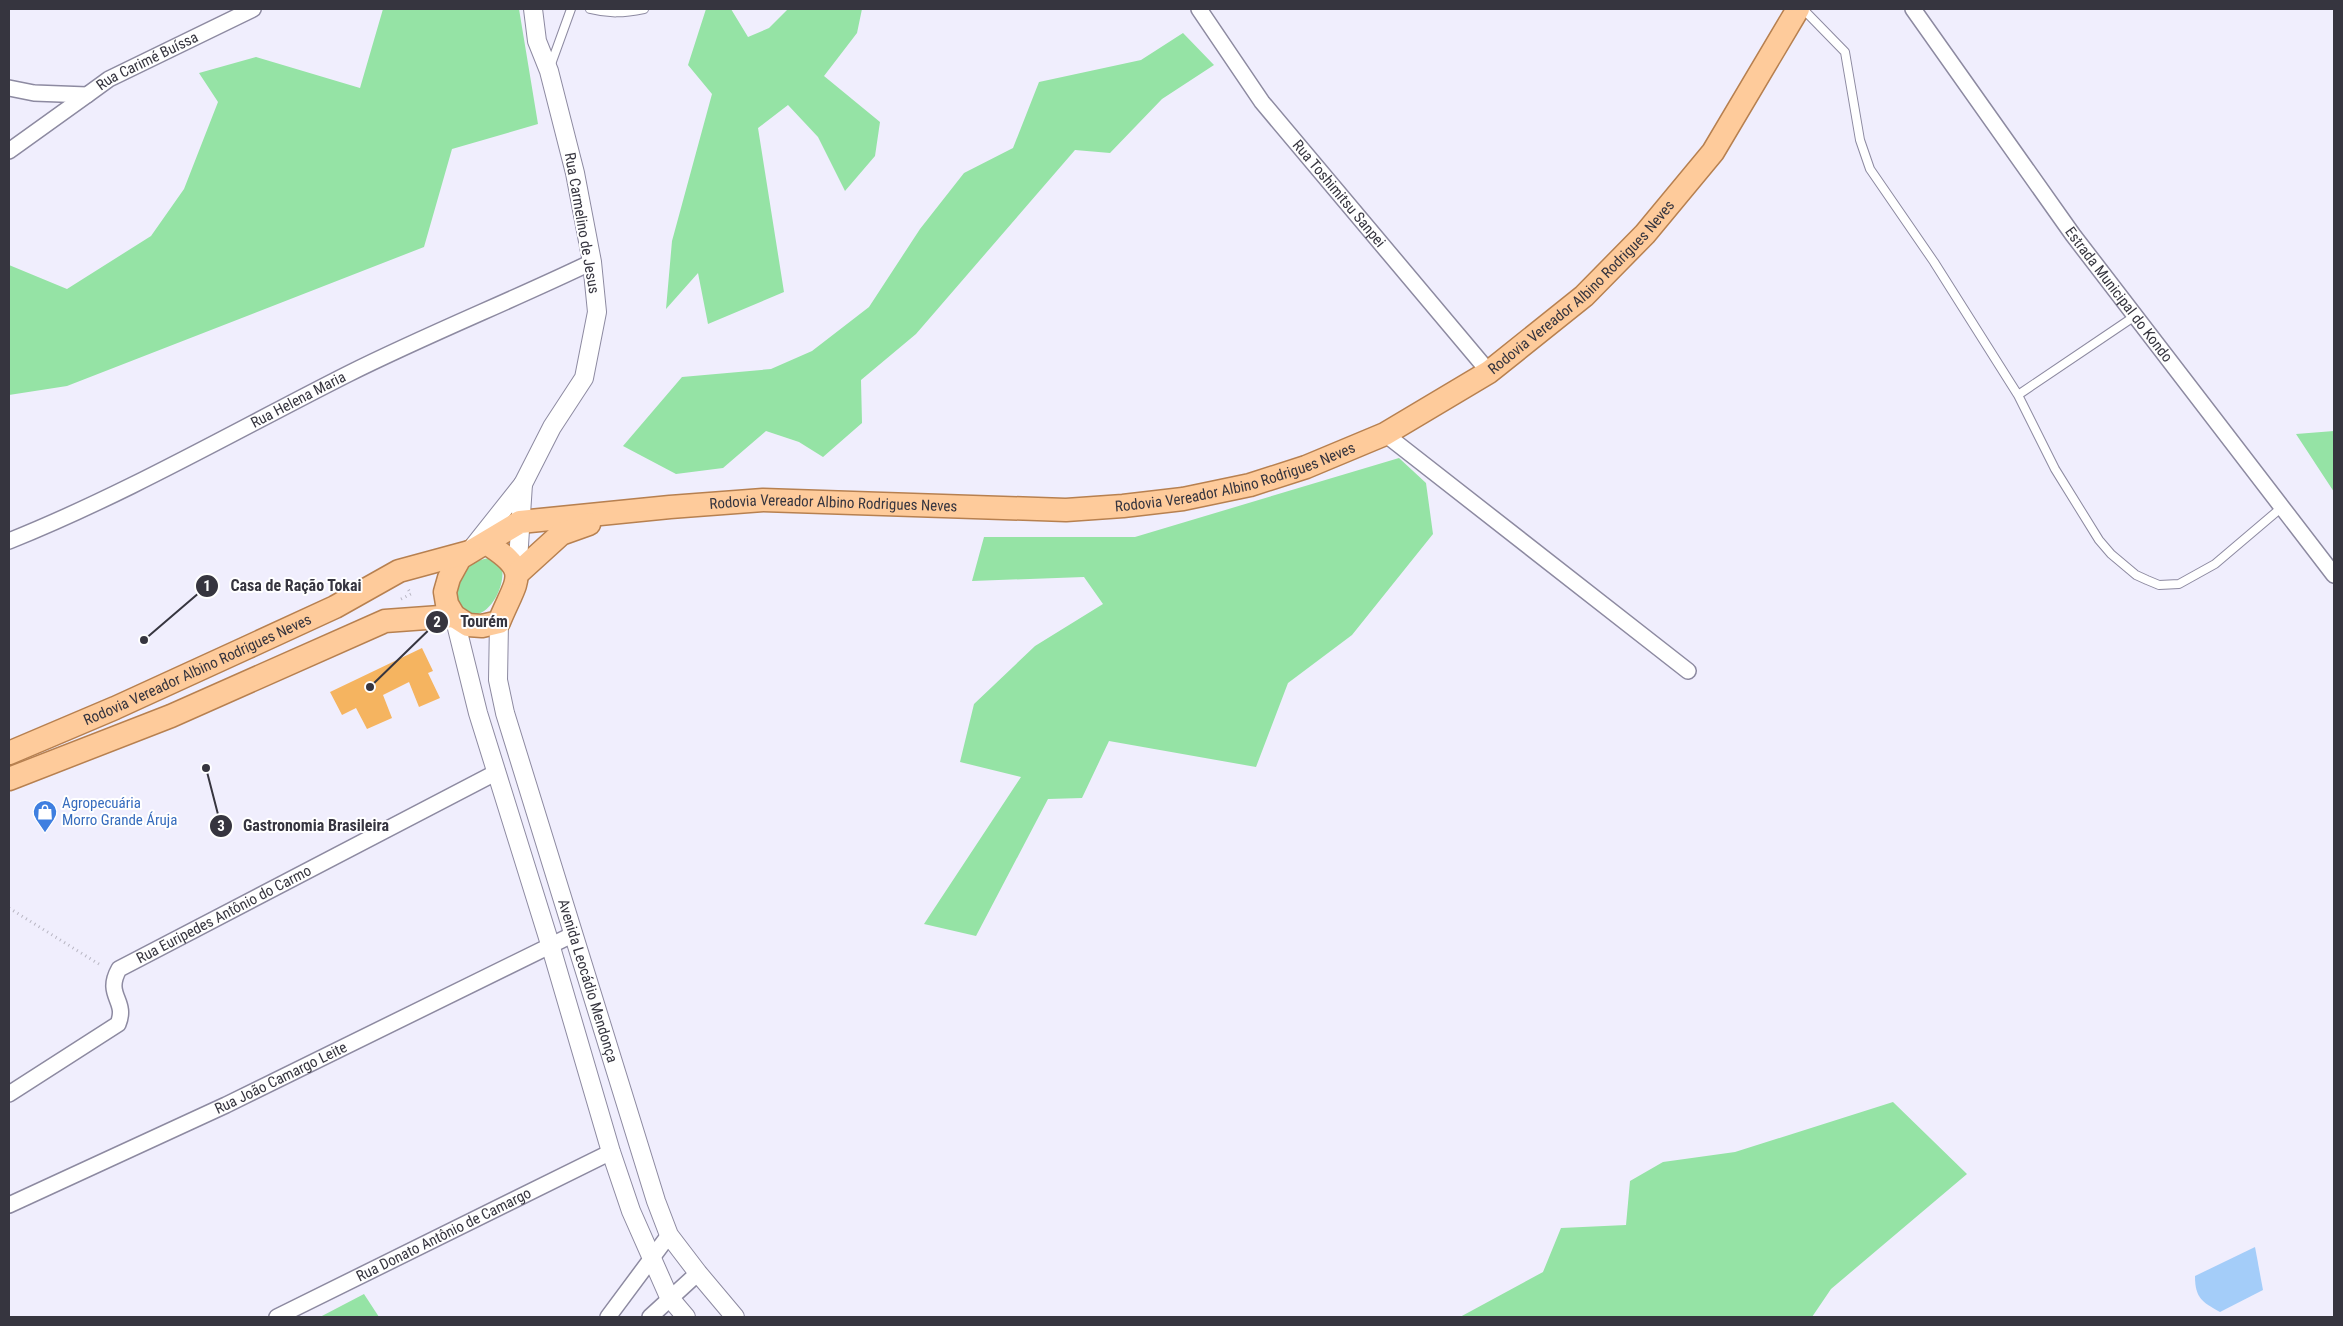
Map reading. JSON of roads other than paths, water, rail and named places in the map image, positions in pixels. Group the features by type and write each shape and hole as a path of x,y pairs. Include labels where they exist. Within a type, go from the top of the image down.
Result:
{"main road":[{"name":"Rodovia Vereador Albino Rodrigues Neves","path":"9,753 115,708 255,644 334,607 399,571 478,547 520,522 763,500 1066,510 1183,499 1250,485 1306,467 1385,434 1490,372 1584,296 1645,234 1713,152 1798,9"},
{"path":"517,575 516,566 508,557 478,547 460,558 445,592 447,604 454,616 468,625 482,626 499,622 517,575 560,534 623,512"},
{"name":"Rodovia Vereador Albino Rodrigues Neves","path":"9,779 171,716 385,622 454,616"}],"street":[{"name":"Rua Carimé Buíssa","path":"9,88 34,93 86,95 109,79 253,9"},
{"name":"Rua Carmelino de Jesus","path":"478,547 523,484 552,427 584,378 597,312 592,262 575,173 548,71 537,41 533,9"},
{"name":"Rua Toshimitsu Sanpei","path":"1199,9 1262,102 1490,372"},
{"name":"Estrada Municipal do Kondo","path":"1913,9 2073,235 2334,575"},
{"path":"9,151 86,95"},
{"name":"Rua Helena Maria","path":"9,542 125,490 350,373 592,262"},
{"path":"1385,434 1688,671"},
{"name":"Rua Carmelino de Jesus","path":"517,575 523,484"},
{"name":"Avenida Leocádio Mendonça","path":"454,616 468,676 611,1152 631,1211 669,1297 686,1317"},
{"name":"Avenida Leocádio Mendonça","path":"499,622 498,680 505,713 637,1143 669,1235 735,1317"},
{"name":"Rua Euripedes Antônio do Carmo","path":"9,1094 118,1024 122,1015 112,987 119,969 498,772"},
{"name":"Rua João Camargo Leite","path":"9,1205 226,1105 550,944 574,934"},
{"name":"Rua Donato Antônio de Camargo","path":"277,1317 611,1152"},
{"path":"608,1317 669,1235"},
{"path":"653,1316 669,1297 698,1273"}],"lane":[{"path":"548,71 571,9"},
{"path":"590,9 622,13 644,9"},
{"path":"1803,9 1845,52 1860,140 1870,169 1934,262 2018,395 2055,469 2099,540 2131,571 2160,585 2172,585 2208,568 2281,508"},
{"path":"2018,395 2135,316"}],"water":[{"path":"2255,1247 2263,1290 2220,1312 2204,1302 2196,1290 2195,1276"}],"place":[{"name":"Casa de Ração Tokai","path":"144,640"},
{"name":"Tourém","path":"370,687"},
{"name":"Gastronomia Brasileira","path":"206,768"},
{"name":"Agropecuária Morro Grande Áruja","path":"45,833"}]}
